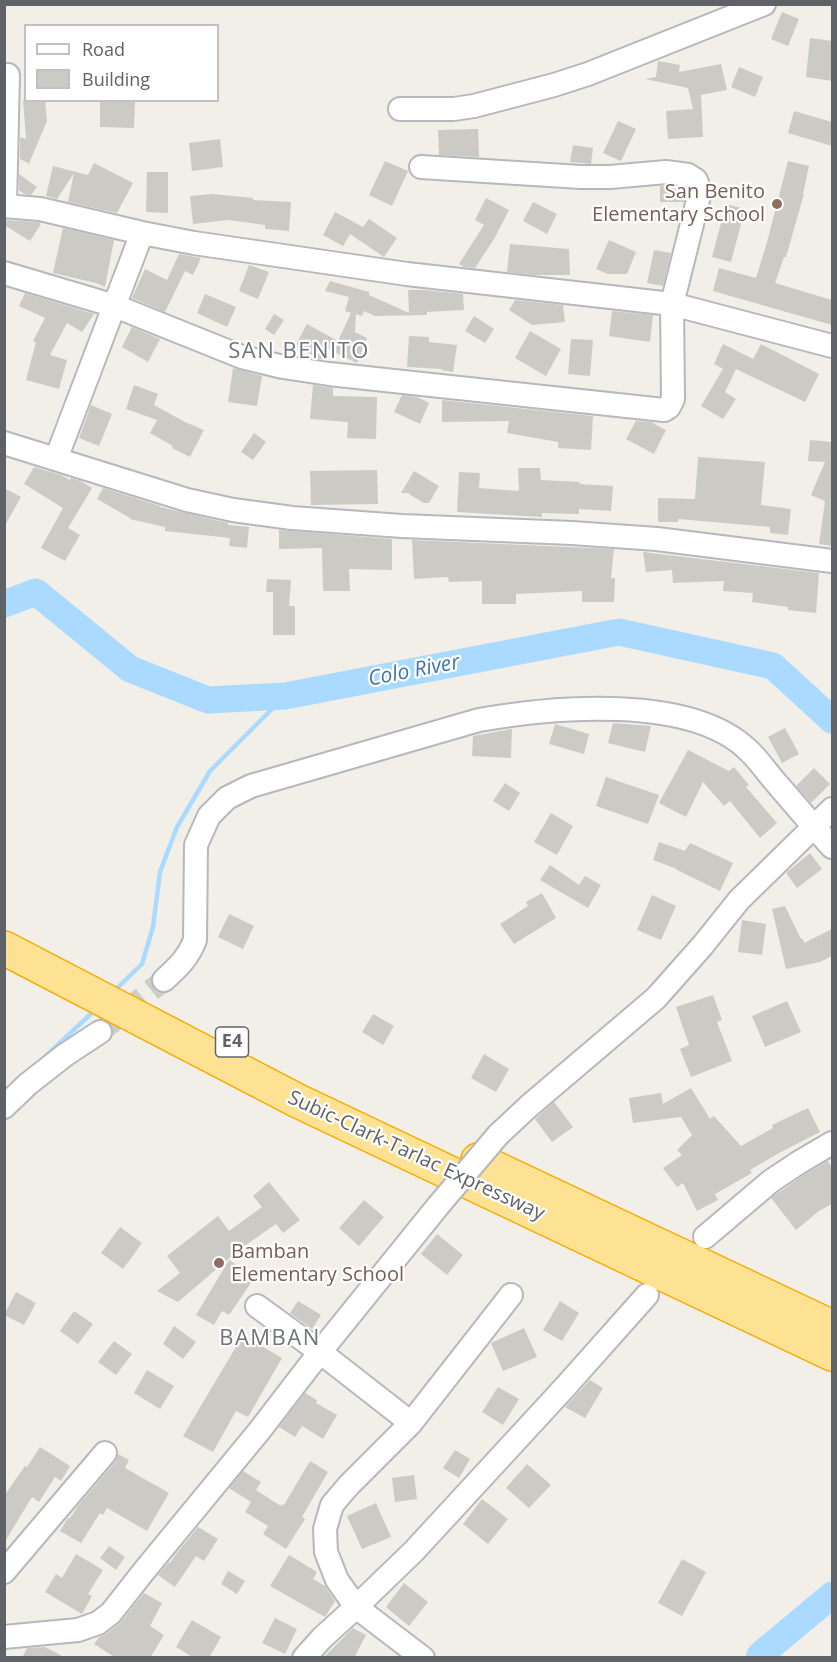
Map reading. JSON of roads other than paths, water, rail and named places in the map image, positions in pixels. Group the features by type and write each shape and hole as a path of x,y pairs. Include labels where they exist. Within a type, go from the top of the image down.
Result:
{"highway":[{"name":"Subic-Clark-Tarlac Expressway","path":"4,923 305,1079 832,1327"},
{"name":"Subic-Clark-Tarlac Expressway","path":"4,948 298,1101 832,1354"}],"street":[{"path":"400,109 454,109 474,106 554,85 588,74 764,4"},
{"path":"8,75 5,206 39,210 194,243 407,274 672,304 832,346"},
{"path":"4,273 115,306 242,357 283,367 664,410 669,407 673,399 672,304 700,192 696,180 688,175 666,172 581,177 421,167"},
{"path":"56,459 142,233"},
{"path":"4,443 188,500 233,510 292,518 402,526 657,538 832,561"},
{"path":"164,980 183,963 195,940 196,845 209,816 227,798 250,786 478,720 553,711 607,710 652,712 702,722 727,734 748,750 832,847"},
{"path":"4,1637 78,1630 98,1623 111,1613 438,1206 498,1135 656,998 739,900 832,809"},
{"path":"4,1107 28,1084 65,1055 100,1032"},
{"path":"705,1237 771,1181 832,1143"},
{"path":"423,1658 356,1607 337,1580 326,1552 325,1528 332,1505 348,1486 411,1424 511,1295"},
{"path":"304,1658 414,1551 647,1295"},
{"path":"257,1306 320,1352 411,1424"},
{"path":"4,1572 105,1453"}],"waterway":[{"name":"Colo River","path":"4,604 36,592 130,669 208,700 285,696 619,632 773,666 832,720"},
{"path":"113,992 142,964 153,927 160,872 177,827 210,771 285,696"},
{"path":"46,1056 96,1009"},
{"name":"Colo River","path":"759,1658 832,1595"}],"tunnel":[{"path":"100,1032 164,980"}],"place":[{"name":"San Benito Elementary School","path":"777,204"},
{"name":"Bamban Elementary School","path":"219,1263"}],"district":[{"name":"SAN BENITO","path":"299,352"},
{"name":"BAMBAN","path":"270,1339"}]}
